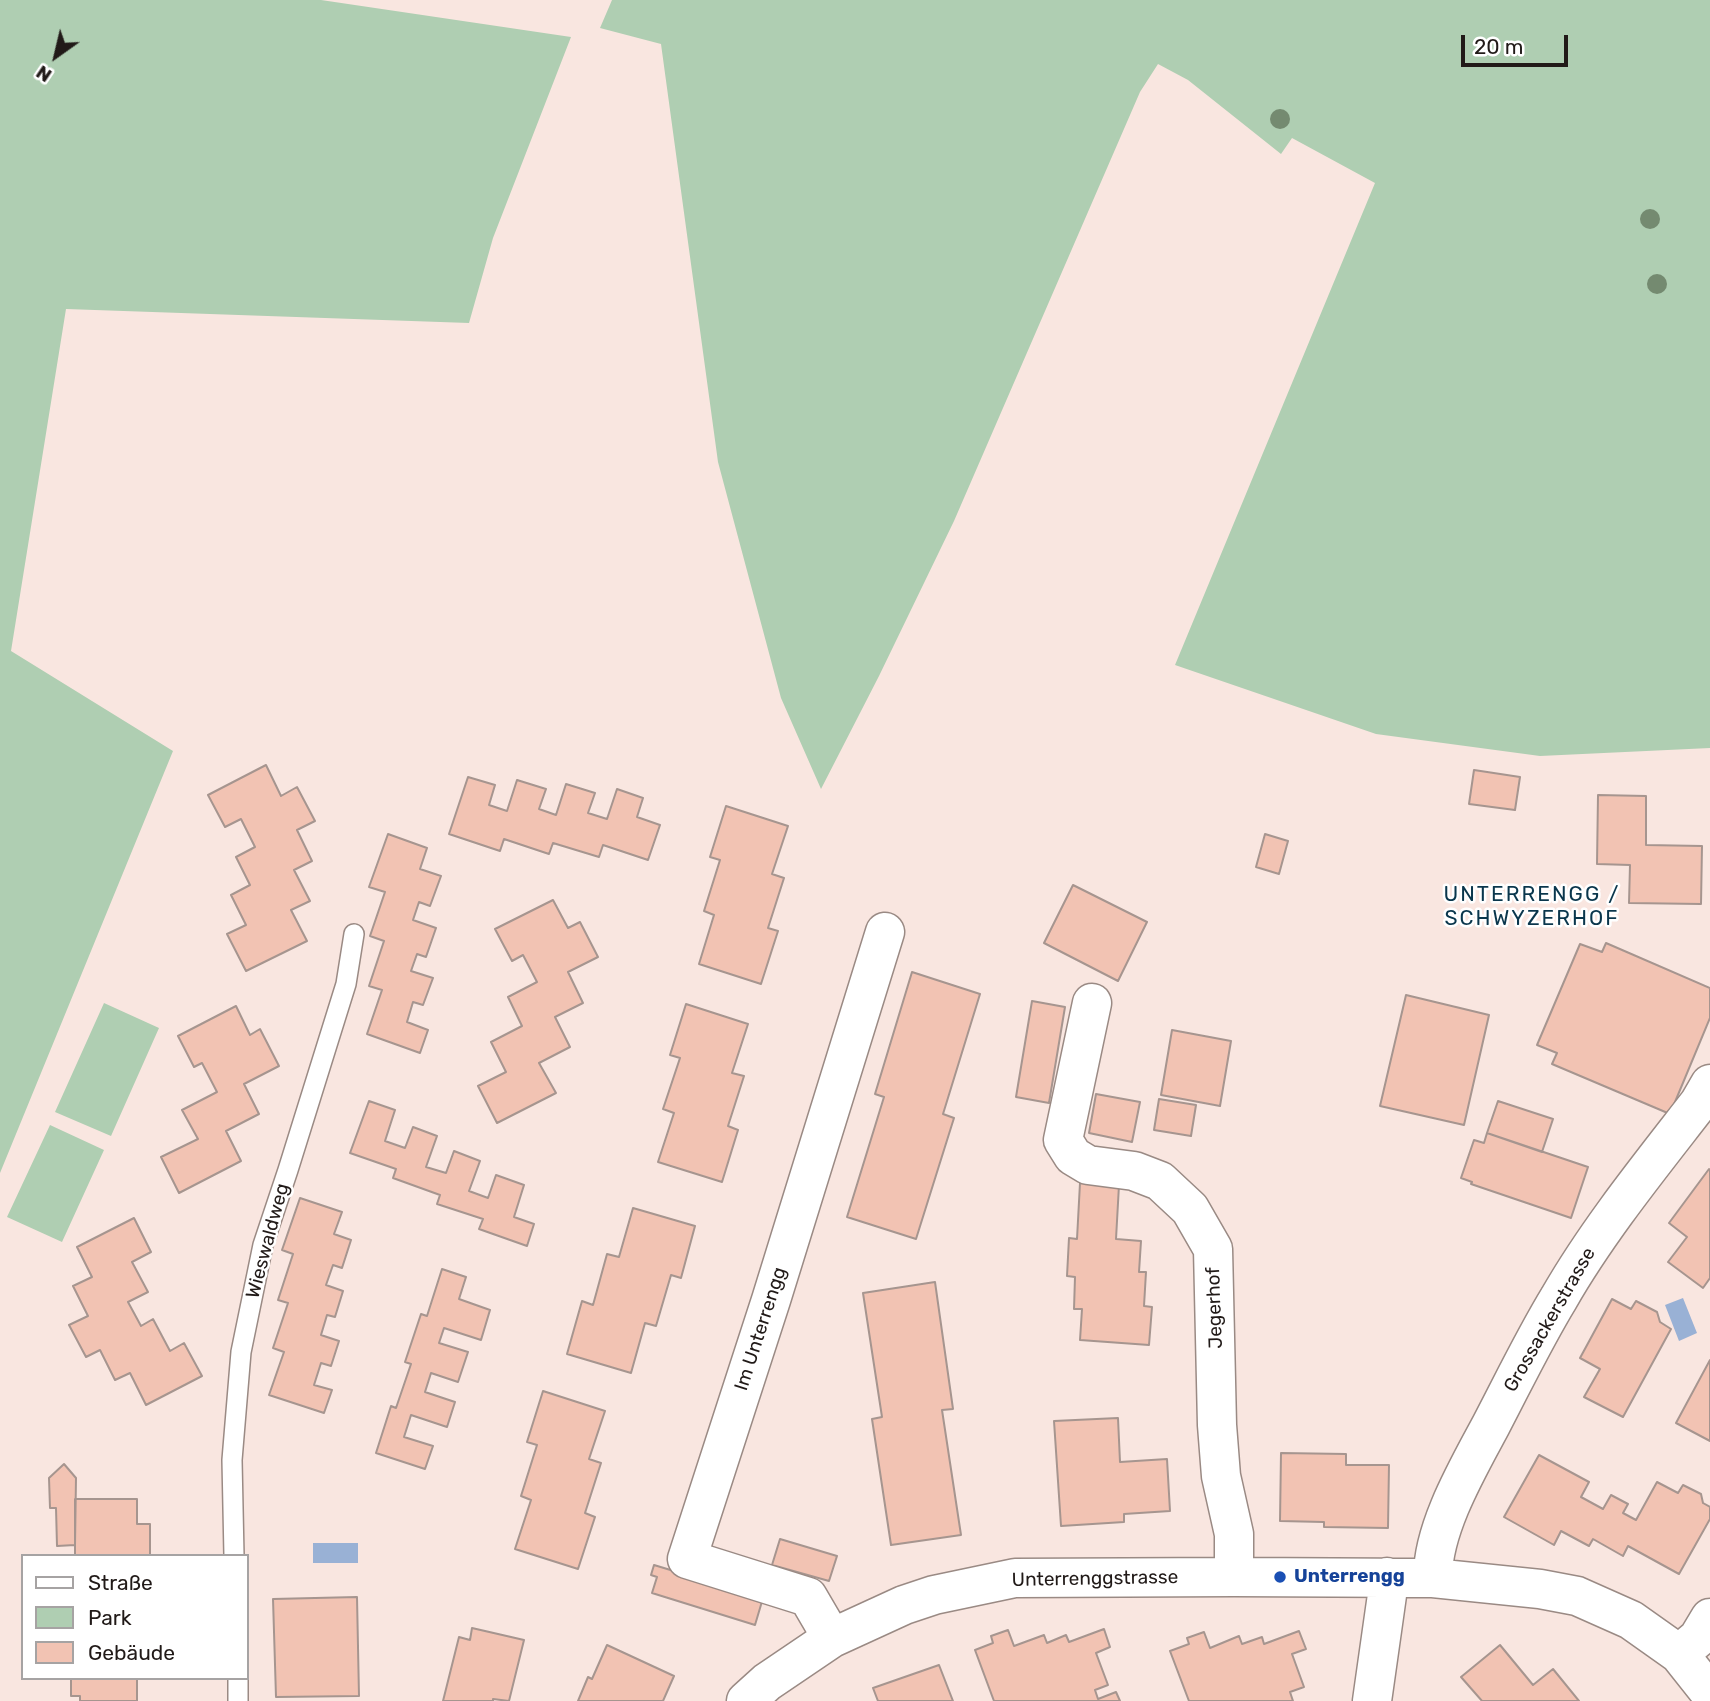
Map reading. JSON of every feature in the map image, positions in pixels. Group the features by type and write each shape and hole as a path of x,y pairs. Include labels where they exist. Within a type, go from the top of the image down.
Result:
{"street":[{"name":"Im Unterrengg","path":"832,1639 808,1597 687,1559 771,1300 885,932"},
{"name":"Jegerhof","path":"1092,1003 1063,1140 1073,1156 1088,1165 1134,1171 1160,1181 1190,1209 1213,1249 1217,1425 1221,1476 1234,1534 1234,1577"},
{"name":"Grossackerstrasse","path":"1433,1578 1433,1563 1439,1537 1461,1481 1559,1297 1610,1220 1699,1103 1710,1084"},
{"name":"Unterrenggstrasse","path":"746,1701 767,1682 832,1639 904,1605 934,1594 1015,1578 1387,1577 1433,1578 1540,1589 1577,1596 1631,1620 1679,1654 1710,1693"},
{"path":"1372,1701 1387,1595 1387,1577"},
{"path":"1679,1654 1698,1638 1710,1618"}],"lane":[{"name":"Wieswaldweg","path":"234,1554 232,1460 241,1352 263,1245 346,984 354,934"},
{"path":"238,1680 239,1701"}],"green space":[{"path":"0,0 321,0 571,37 493,238 469,323 66,309 11,651 173,751 0,1173"},
{"path":"612,0 1710,0 1710,748 1540,756 1376,734 1175,665 1375,183 1292,138 1281,154 1188,80 1158,64 1140,92 954,521 821,789 781,698 718,462 661,44 600,28"},
{"path":"104,1003 159,1028 111,1136 55,1112"},
{"path":"50,1125 104,1150 62,1242 7,1217"}],"water":[{"path":"1683,1298 1697,1333 1679,1341 1665,1305"},
{"path":"313,1543 358,1543 358,1563 313,1563"}],"building":[{"path":"266,765 281,796 297,787 315,821 297,830 312,861 294,870 310,901 291,910 307,941 246,971 227,934 246,925 231,895 250,885 236,857 255,847 241,819 225,827 208,795"},
{"path":"1474,770 1520,777 1515,810 1469,804"},
{"path":"468,777 495,785 489,805 507,811 517,780 546,789 539,809 556,815 566,784 595,793 588,813 607,819 617,789 643,798 637,817 660,825 648,860 603,845 599,857 553,843 549,854 504,839 500,851 449,834"},
{"path":"1598,795 1646,796 1646,845 1702,846 1701,904 1629,903 1630,865 1597,864"},
{"path":"726,806 788,826 772,874 784,878 768,928 778,931 761,984 699,964 714,915 704,911 720,860 710,857"},
{"path":"388,834 427,848 420,869 441,876 430,906 419,902 413,920 436,928 426,957 417,954 411,971 433,978 423,1005 413,1002 407,1022 428,1030 420,1053 367,1034 382,990 369,986 384,941 370,936 385,892 369,887"},
{"path":"1265,834 1288,841 1279,874 1256,867"},
{"path":"1073,885 1147,922 1118,981 1044,943"},
{"path":"553,900 568,928 580,922 598,957 568,972 583,1003 555,1017 570,1047 539,1063 556,1093 497,1123 478,1086 506,1072 491,1042 522,1026 508,997 537,982 523,955 512,961 495,929"},
{"path":"1606,943 1710,988 1710,1018 1670,1114 1552,1064 1557,1053 1537,1045 1580,944 1602,952"},
{"path":"912,972 980,994 943,1114 954,1118 916,1239 847,1217 884,1097 875,1094"},
{"path":"1406,995 1489,1015 1464,1125 1380,1106"},
{"path":"1032,1001 1065,1007 1049,1103 1016,1097"},
{"path":"686,1004 748,1024 732,1073 744,1076 728,1126 738,1130 722,1182 658,1162 674,1113 663,1109 680,1058 670,1055"},
{"path":"236,1006 250,1035 260,1029 279,1066 244,1084 259,1114 226,1131 241,1161 179,1193 161,1157 198,1139 182,1110 217,1092 202,1063 194,1067 178,1036"},
{"path":"1172,1030 1231,1041 1220,1106 1161,1095"},
{"path":"1096,1094 1140,1102 1132,1142 1089,1133"},
{"path":"1159,1099 1196,1105 1191,1136 1154,1130"},
{"path":"369,1101 395,1110 385,1141 405,1148 413,1127 437,1136 426,1167 446,1173 454,1151 480,1161 469,1191 488,1198 496,1175 524,1185 514,1217 534,1224 527,1246 479,1229 483,1219 437,1204 440,1195 393,1178 396,1169 350,1153"},
{"path":"1498,1101 1553,1119 1542,1152 1487,1133"},
{"path":"1487,1133 1588,1167 1571,1218 1471,1184 1472,1182 1461,1178 1474,1140 1484,1143"},
{"path":"1709,1169 1710,1278 1703,1288 1668,1262 1687,1237 1669,1223"},
{"path":"1080,1183 1119,1185 1116,1239 1141,1241 1139,1272 1146,1272 1144,1306 1152,1307 1149,1345 1080,1340 1082,1309 1074,1309 1075,1277 1067,1276 1069,1238 1077,1239"},
{"path":"300,1198 342,1212 334,1234 351,1240 342,1268 333,1265 326,1285 343,1291 335,1317 327,1315 321,1335 339,1341 331,1366 321,1363 314,1385 332,1390 324,1413 269,1395 284,1352 273,1348 288,1303 278,1300 293,1254 282,1250"},
{"path":"633,1208 695,1226 681,1278 671,1275 656,1326 645,1323 631,1373 567,1354 582,1301 593,1305 607,1254 619,1257"},
{"path":"134,1218 151,1252 132,1262 148,1292 128,1302 141,1326 153,1319 170,1351 184,1343 202,1376 146,1405 130,1373 115,1380 100,1350 86,1357 69,1325 88,1316 73,1286 92,1277 77,1247"},
{"path":"442,1269 466,1277 459,1299 490,1310 481,1340 444,1328 439,1343 468,1352 458,1382 431,1373 425,1392 455,1402 447,1427 411,1415 404,1437 433,1446 425,1469 376,1453 391,1406 396,1408 411,1364 405,1362 421,1314 427,1316"},
{"path":"935,1282 953,1409 942,1410 961,1535 891,1545 872,1419 882,1417 863,1293"},
{"path":"1612,1299 1631,1309 1636,1301 1657,1312 1660,1322 1671,1329 1623,1417 1584,1397 1600,1369 1580,1358"},
{"path":"1710,1360 1710,1441 1676,1423"},
{"path":"543,1391 605,1411 589,1459 601,1463 585,1513 595,1517 578,1569 515,1549 531,1500 521,1496 537,1445 527,1442"},
{"path":"1118,1418 1120,1462 1167,1459 1170,1511 1124,1514 1124,1522 1061,1526 1054,1421"},
{"path":"1281,1453 1346,1454 1346,1465 1389,1465 1388,1528 1324,1527 1324,1522 1280,1521"},
{"path":"1539,1455 1589,1482 1581,1497 1603,1509 1611,1495 1628,1504 1623,1513 1636,1520 1657,1482 1678,1493 1683,1485 1701,1494 1703,1503 1710,1507 1710,1519 1679,1574 1628,1546 1623,1556 1593,1539 1589,1546 1561,1531 1554,1545 1504,1517"},
{"path":"64,1464 76,1478 75,1545 57,1546 56,1508 50,1508 49,1478"},
{"path":"75,1499 137,1499 137,1524 150,1524 150,1554 75,1554"},
{"path":"780,1539 837,1556 829,1581 772,1565"},
{"path":"654,1565 763,1598 755,1625 652,1593 657,1577 651,1575"},
{"path":"357,1597 359,1696 276,1697 273,1599"},
{"path":"472,1628 524,1640 509,1701 443,1701 459,1637 470,1640"},
{"path":"1104,1629 1110,1647 1096,1653 1108,1685 1095,1690 1098,1699 1116,1692 1120,1701 994,1701 975,1650 993,1643 991,1636 1008,1630 1014,1646 1044,1635 1047,1643 1066,1635 1069,1642"},
{"path":"1299,1631 1306,1649 1292,1654 1304,1687 1290,1692 1293,1701 1189,1701 1170,1651 1189,1644 1187,1638 1204,1632 1210,1648 1239,1636 1242,1644 1262,1637 1264,1644"},
{"path":"607,1645 674,1676 663,1701 578,1701 588,1677 592,1679"},
{"path":"1500,1645 1533,1685 1553,1669 1579,1701 1482,1701 1461,1677"},
{"path":"939,1665 953,1701 878,1701 873,1688"},
{"path":"71,1680 137,1680 137,1701 80,1701 80,1696 71,1696"}],"place":[{"name":"Unterrengg","path":"1280,1577"}],"district":[{"name":"UNTERRENGG / SCHWYZERHOF","path":"1532,907"}]}
